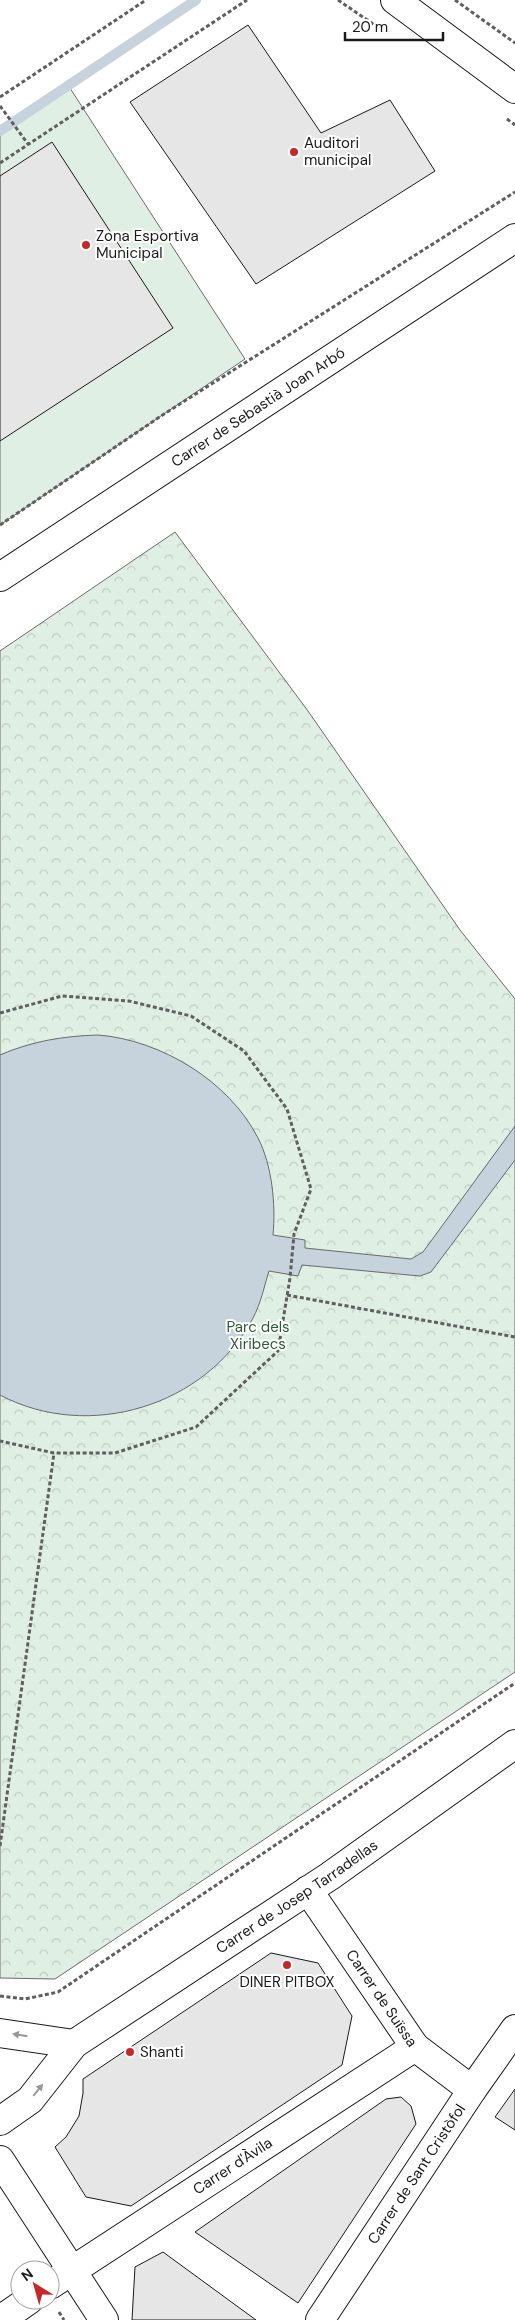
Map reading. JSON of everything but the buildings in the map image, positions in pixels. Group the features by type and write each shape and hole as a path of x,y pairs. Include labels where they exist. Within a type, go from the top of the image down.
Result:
{"street":[{"path":"395,0 515,89"},
{"name":"Carrer de Sebastià Joan Arbó","path":"0,576 515,238"},
{"name":"Carrer de Josep Tarradellas","path":"0,2120 30,2100 74,2044 308,1890 515,1744"},
{"name":"Carrer de Suïssa","path":"308,1890 415,2047 472,2090"},
{"name":"Carrer de Sant Cristòfol","path":"320,2320 472,2090 515,2029"},
{"path":"0,2033 74,2044"},
{"name":"Carrer d'Àvila","path":"61,2278 415,2047"},
{"path":"0,2160 61,2278 104,2320"},
{"path":"0,2320 14,2310"}],"path":[{"path":"0,97 146,0"},
{"path":"0,163 247,0"},
{"path":"455,0 515,43"},
{"path":"0,106 28,144"},
{"path":"0,525 164,414 515,192"},
{"path":"0,1013 62,996 129,1001 191,1016 244,1051 287,1109 311,1189 294,1234 288,1295 278,1351 196,1427 114,1453 54,1453 0,1441"},
{"path":"288,1295 515,1337"},
{"path":"0,1846 54,1453"},
{"path":"0,1996 25,1999 58,1992 515,1683"}],"green space":[{"name":"Zona Esportiva Municipal","path":"68,85 245,359 0,525 0,131"},
{"name":"Parc dels Xiribecs","path":"175,532 308,711 460,930 515,999 515,1672 55,1979 0,1978 0,651"}],"shaded area":[{"path":"98,1035 146,1045 169,1055 191,1067 230,1099 245,1117 258,1138 267,1160 272,1185 273,1235 305,1240 305,1248 411,1259 423,1252 515,1126 515,1160 431,1272 420,1276 302,1265 298,1276 269,1271 256,1312 232,1349 206,1374 176,1393 142,1407 107,1414 70,1415 34,1409 0,1395 0,1055 48,1040"}],"waterway":[{"path":"0,131 196,0"}],"place":[{"name":"Auditori municipal","path":"294,152"},
{"name":"Zona Esportiva Municipal","path":"86,245"},
{"name":"DINER PITBOX","path":"287,1965"},
{"name":"Shanti","path":"130,2052"}]}
